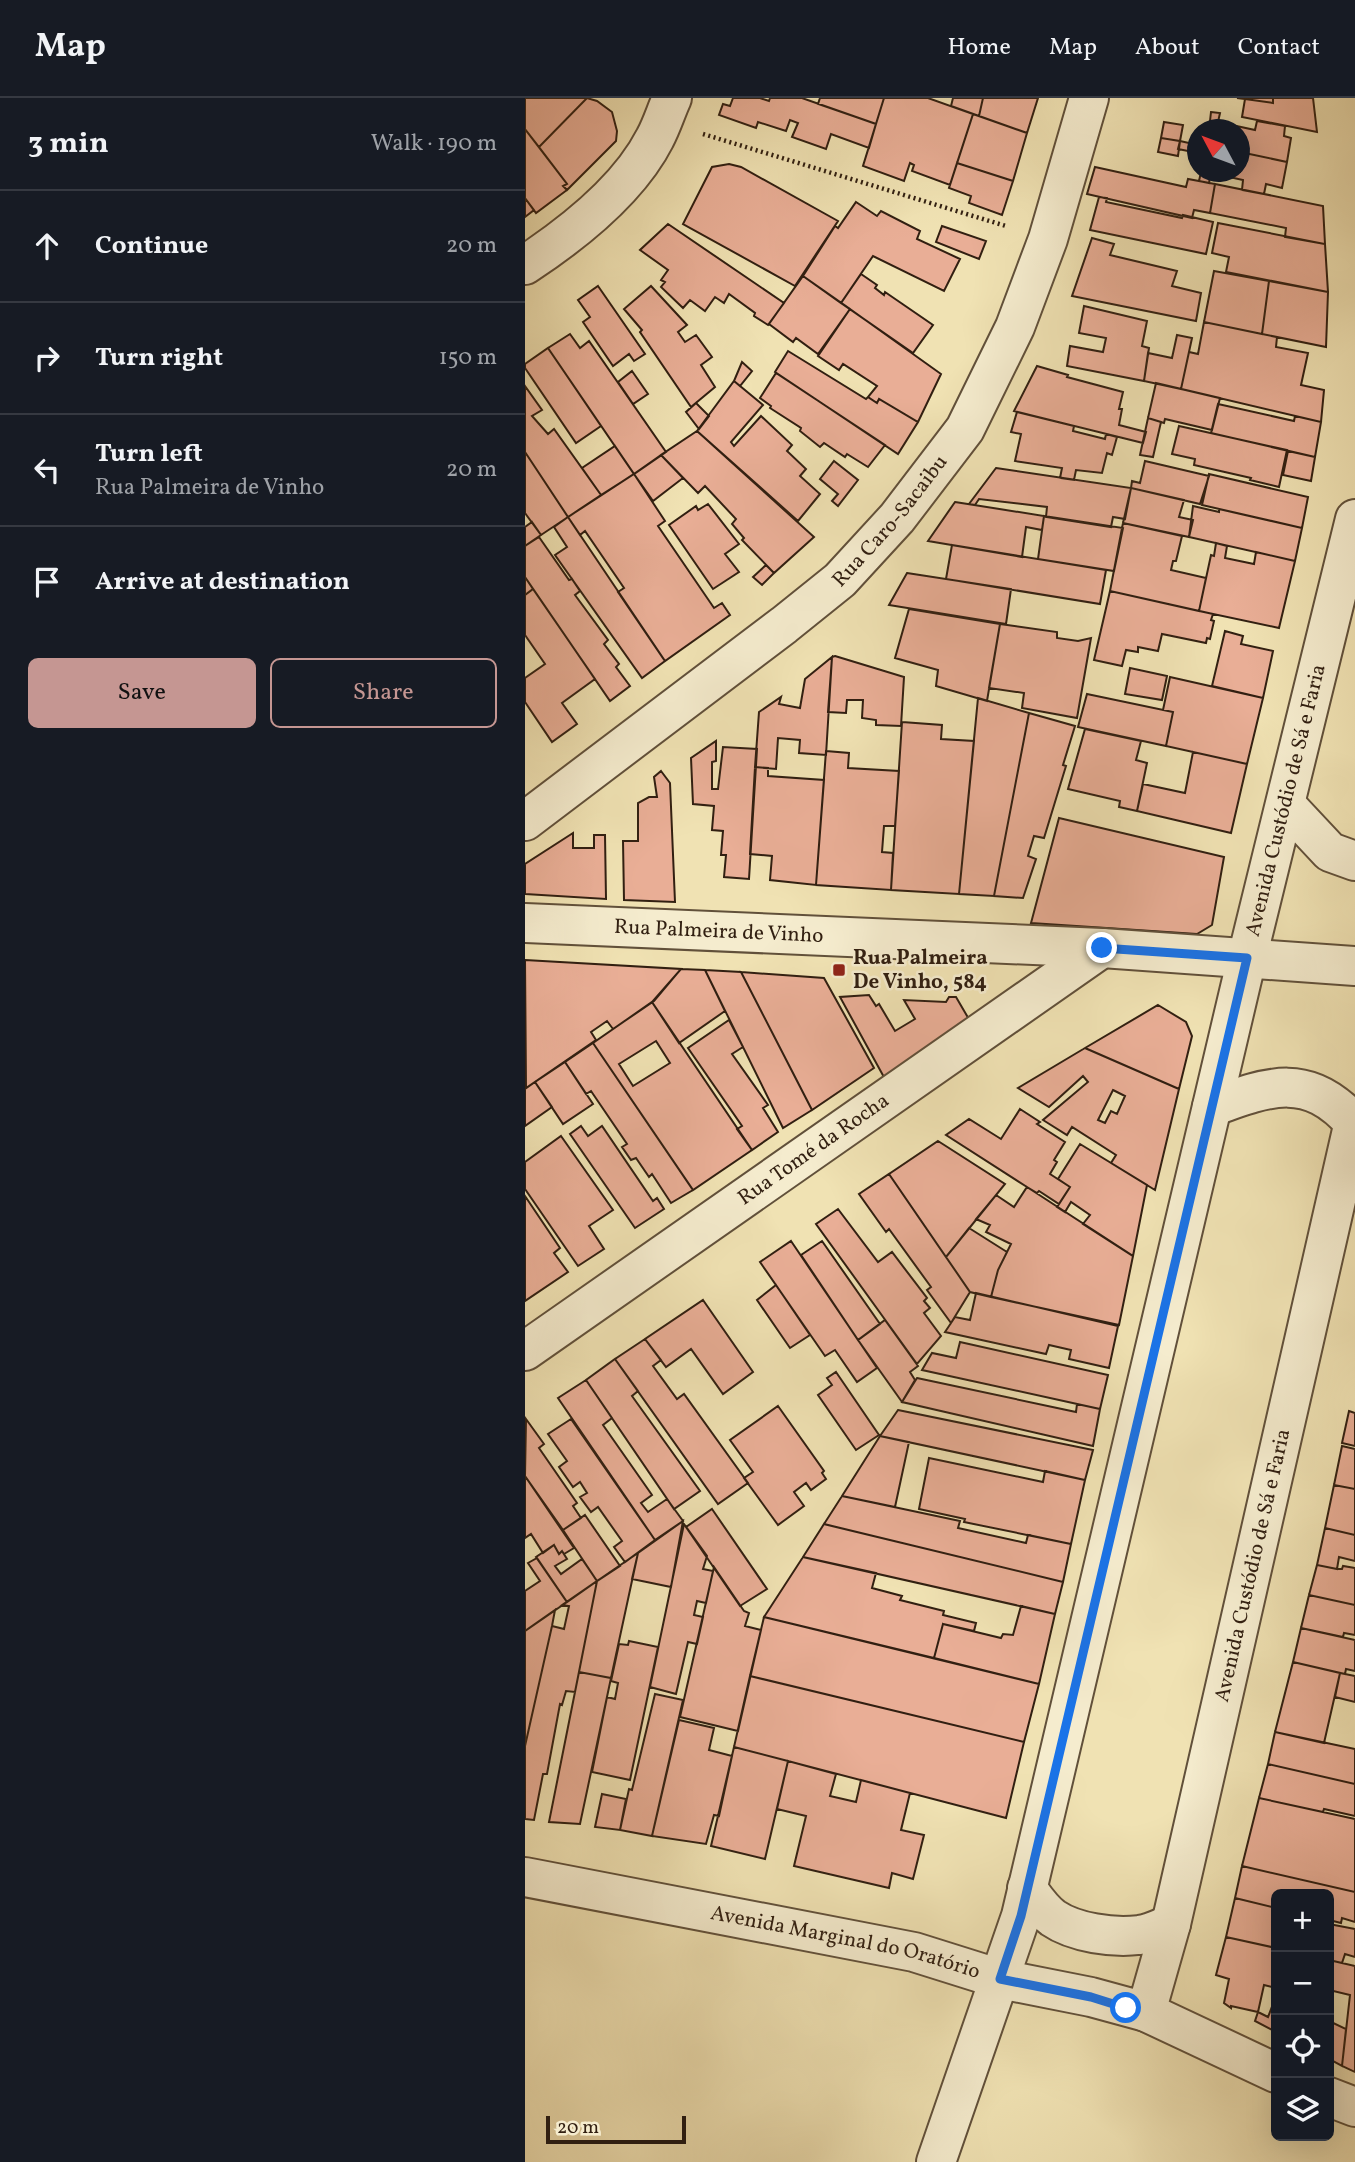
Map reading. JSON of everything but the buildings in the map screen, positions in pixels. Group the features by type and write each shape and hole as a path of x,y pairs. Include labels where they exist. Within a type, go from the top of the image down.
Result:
{"street":[{"name":"Rua Caro-Sacaibu","path":"525,821 840,580 897,518 965,429 1015,327 1048,239 1089,98"},
{"path":"525,265 593,214 609,197 655,139 667,110"},
{"name":"Avenida Custódio de Sá e Faria","path":"936,2162 1000,1979 1027,1888 1247,958 1355,519"},
{"path":"1286,804 1330,852 1355,861"},
{"name":"Rua Palmeira de Vinho","path":"525,923 1102,948 1355,966"},
{"name":"Rua Tomé da Rocha","path":"525,1351 1102,948"},
{"path":"1212,1107 1278,1087 1319,1093 1354,1119"},
{"name":"Avenida Custódio de Sá e Faria","path":"1146,2012 1171,1924 1354,1119"},
{"name":"Avenida Marginal do Oratório","path":"525,1877 914,1952 1000,1979 1091,1997 1146,2012 1271,2071"},
{"path":"1027,1888 1051,1916 1073,1928 1120,1935 1142,1935 1171,1924"},
{"path":"1334,2099 1355,2107"}],"path":[{"path":"667,110 1048,239"}],"place":[{"name":"Rua Palmeira De Vinho, 584","path":"839,970"}],"route":[{"path":"1102,948 1247,958 1021,1916 1000,1979 1091,1997 1126,2008"}]}
